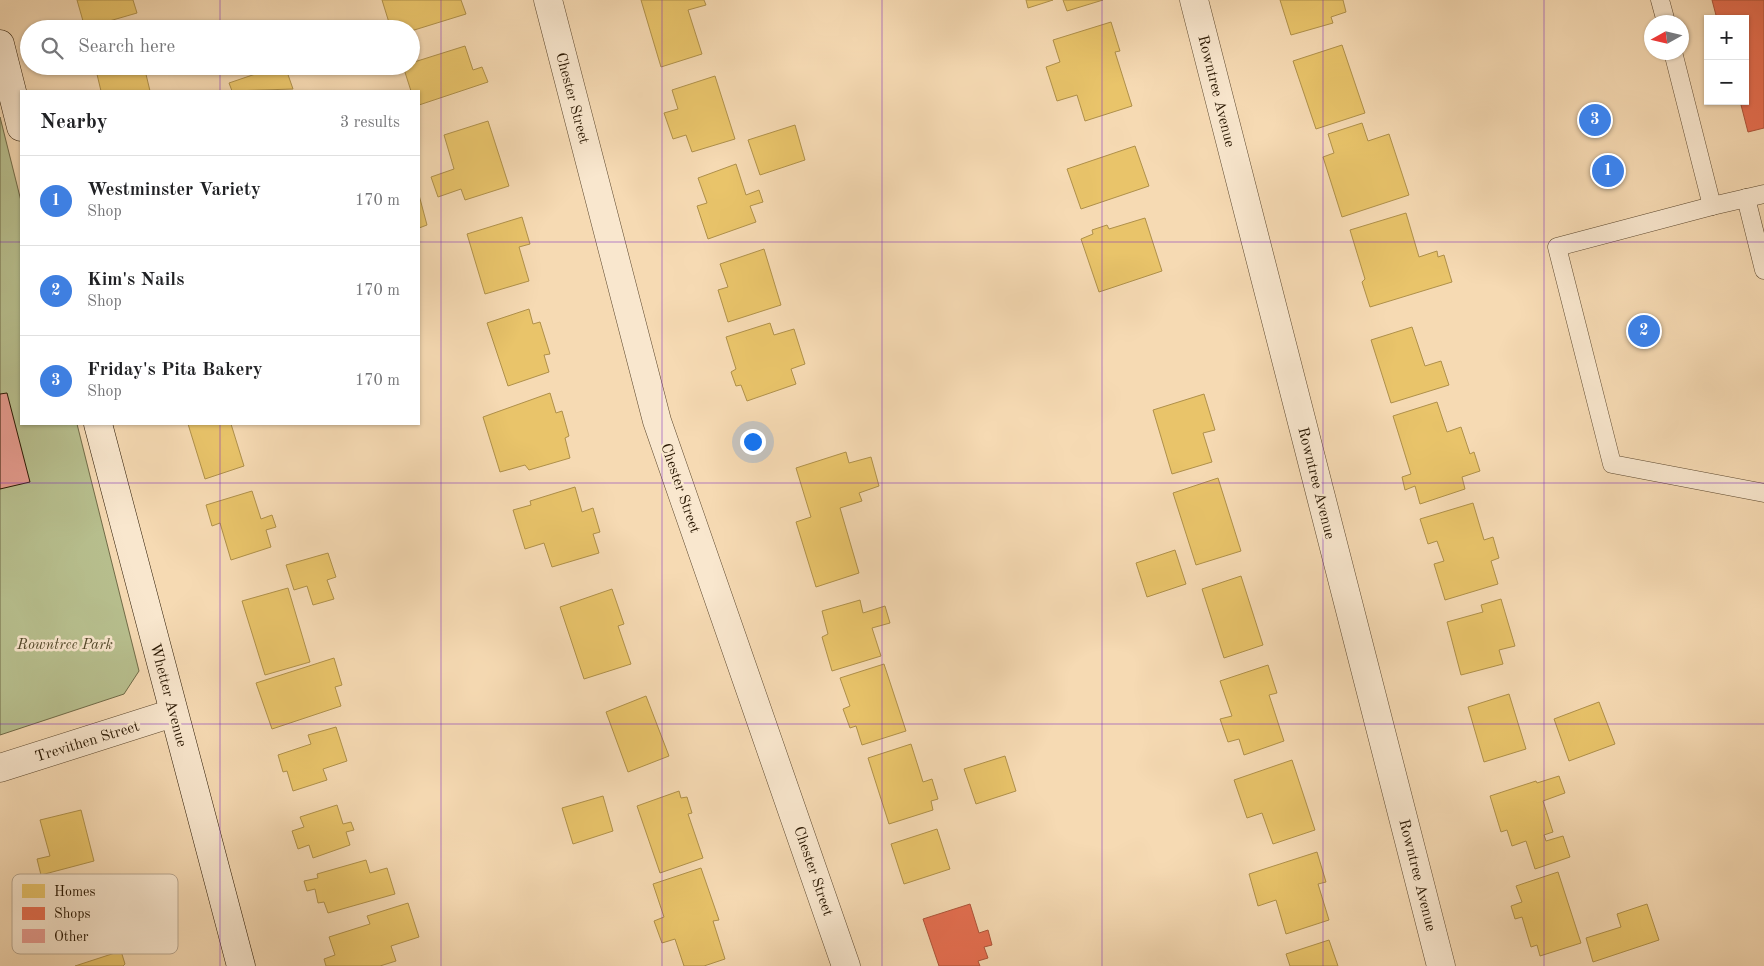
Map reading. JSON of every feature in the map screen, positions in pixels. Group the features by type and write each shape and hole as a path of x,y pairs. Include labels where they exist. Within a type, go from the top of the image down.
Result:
{"street":[{"name":"Chester Street","path":"548,0 657,421 846,966"},
{"name":"Rowntree Avenue","path":"1194,0 1441,966"},
{"path":"0,44 20,123"},
{"name":"Whetter Avenue","path":"98,425 241,966"},
{"name":"Trevithen Street","path":"0,768 173,714"}],"lane":[{"path":"1660,0 1664,15"},
{"path":"1675,60 1712,206"},
{"path":"1764,194 1556,247 1612,464 1764,492"},
{"path":"1746,198 1764,270"}],"green space":[{"name":"Rowntree Park","path":"0,117 20,197 20,425 77,425 139,671 124,694 0,735"}],"building: Homes":[{"path":"77,0 133,0 137,13 113,20 83,20"},
{"path":"382,0 461,0 466,14 420,28 420,20 388,20"},
{"path":"641,0 704,0 706,5 688,10 702,54 661,67"},
{"path":"1026,0 1053,0 1028,8"},
{"path":"1063,0 1103,0 1067,11"},
{"path":"1280,0 1343,0 1346,12 1331,17 1333,23 1291,35"},
{"path":"1111,22 1120,51 1115,52 1132,106 1085,121 1077,95 1057,101 1046,67 1060,62 1053,40"},
{"path":"1342,45 1365,113 1316,129 1293,61"},
{"path":"465,46 473,70 482,67 488,82 420,105 420,90 411,90 406,75 420,75 420,60"},
{"path":"97,75 146,75 150,90 101,90"},
{"path":"253,75 288,75 293,89 232,90 229,83"},
{"path":"715,76 735,139 692,152 686,135 673,139 664,113 678,109 672,90"},
{"path":"488,121 509,186 465,200 461,189 438,197 431,177 454,169 444,135"},
{"path":"1362,123 1368,141 1389,134 1409,195 1342,217 1323,157 1334,153 1328,134"},
{"path":"795,125 805,160 760,175 748,140"},
{"path":"1135,146 1149,186 1081,209 1067,169"},
{"path":"736,164 746,195 759,190 763,202 750,206 756,222 708,239 697,206 707,203 698,178"},
{"path":"420,199 427,225 420,228"},
{"path":"1406,213 1419,257 1437,251 1438,257 1444,255 1452,282 1370,307 1362,282 1365,279 1350,230"},
{"path":"522,217 530,244 519,247 529,281 485,294 467,234"},
{"path":"1145,218 1162,271 1099,292 1081,239 1093,234 1092,230 1107,225 1109,229"},
{"path":"764,249 781,305 728,322 718,290 728,287 720,264"},
{"path":"529,309 533,324 540,322 550,354 544,355 549,372 508,386 487,323"},
{"path":"770,323 774,335 794,329 805,364 791,369 796,384 747,401 741,385 736,386 731,372 736,369 726,337"},
{"path":"1412,327 1425,366 1441,361 1449,385 1391,403 1371,340"},
{"path":"550,393 556,413 562,411 569,436 565,438 570,458 529,470 525,465 500,472 483,417"},
{"path":"1204,394 1215,430 1203,433 1212,462 1172,474 1153,410"},
{"path":"1437,402 1447,432 1461,427 1470,454 1474,452 1480,471 1462,477 1465,489 1420,504 1415,486 1405,490 1402,477 1411,474 1393,416"},
{"path":"188,425 231,425 244,466 205,479"},
{"path":"846,452 849,463 871,457 879,486 859,493 862,501 840,508 859,573 816,587 796,522 811,517 796,468"},
{"path":"1218,478 1241,551 1196,565 1173,493"},
{"path":"575,487 582,512 593,508 600,532 593,534 599,553 552,567 544,543 525,549 513,510 531,505 530,501"},
{"path":"252,491 261,519 272,515 276,527 266,530 271,547 231,560 220,523 212,526 206,505"},
{"path":"1473,503 1484,540 1493,537 1499,558 1491,561 1498,584 1445,600 1434,564 1444,561 1437,541 1428,544 1420,519"},
{"path":"1175,550 1186,584 1147,597 1136,563"},
{"path":"328,553 336,577 327,580 334,599 313,605 307,586 294,590 286,565"},
{"path":"1241,576 1263,645 1224,658 1202,589"},
{"path":"288,588 310,662 265,675 242,601"},
{"path":"612,589 624,624 618,626 631,664 584,679 560,607"},
{"path":"1501,599 1515,646 1499,650 1503,664 1461,675 1447,622 1483,612 1481,605"},
{"path":"860,600 863,613 885,606 890,623 872,628 881,656 832,671 822,637 828,634 822,611"},
{"path":"334,658 342,685 335,687 341,706 272,729 256,683"},
{"path":"884,664 906,731 862,745 856,726 850,728 843,709 850,706 840,678"},
{"path":"1268,665 1277,693 1269,695 1284,741 1244,755 1239,739 1228,742 1220,719 1232,716 1220,681"},
{"path":"1509,694 1526,749 1484,762 1468,707"},
{"path":"646,696 669,756 628,772 606,712"},
{"path":"1599,702 1615,744 1569,761 1554,719"},
{"path":"336,727 347,761 323,769 327,780 293,791 287,771 283,772 278,755 311,744 308,735"},
{"path":"911,744 923,782 932,779 938,799 931,801 933,810 889,824 868,758"},
{"path":"1005,756 1016,791 976,804 964,769"},
{"path":"1292,760 1315,830 1273,844 1262,813 1247,818 1234,780"},
{"path":"1559,776 1565,793 1543,801 1553,832 1544,835 1546,841 1563,836 1570,857 1535,869 1526,841 1512,846 1507,830 1501,832 1490,796 1536,781 1537,783"},
{"path":"679,791 681,798 687,797 692,813 688,814 703,858 660,873 637,806"},
{"path":"603,796 613,831 573,844 562,808"},
{"path":"337,805 343,824 351,822 354,830 346,832 350,845 313,858 309,845 298,849 292,831 304,827 300,817"},
{"path":"81,810 94,861 41,874 37,859 50,856 40,820"},
{"path":"937,829 950,869 904,884 891,844"},
{"path":"1317,852 1326,882 1318,884 1329,920 1286,934 1276,900 1258,906 1249,874"},
{"path":"366,860 370,873 387,868 395,894 328,913 324,902 318,903 315,889 307,891 304,881 318,878 317,874"},
{"path":"701,868 719,920 713,921 725,959 704,966 684,966 675,939 662,943 654,921 664,917 653,884"},
{"path":"1558,872 1581,943 1540,956 1537,945 1531,947 1522,917 1515,919 1511,906 1522,902 1516,886"},
{"path":"408,903 419,937 391,946 396,961 380,966 326,966 324,959 335,955 329,937 370,924 367,916"},
{"path":"1647,904 1659,940 1593,962 1586,938 1621,927 1617,914"},
{"path":"1329,940 1338,966 1290,966 1286,954"},
{"path":"112,954 122,954 125,964 123,966 75,966"}],"building: Shops":[{"path":"1712,0 1764,0 1764,128 1748,132 1741,105 1749,105 1749,15 1716,15"},
{"path":"970,904 979,933 988,930 992,945 984,947 988,958 978,961 980,966 939,966 923,919"}],"building: Other":[{"path":"7,393 30,482 0,489 0,394"}],"place":[{"name":"Friday's Pita Bakery","path":"1595,120"},
{"name":"Westminster Variety","path":"1608,171"},
{"name":"Kim's Nails","path":"1644,331"}]}
